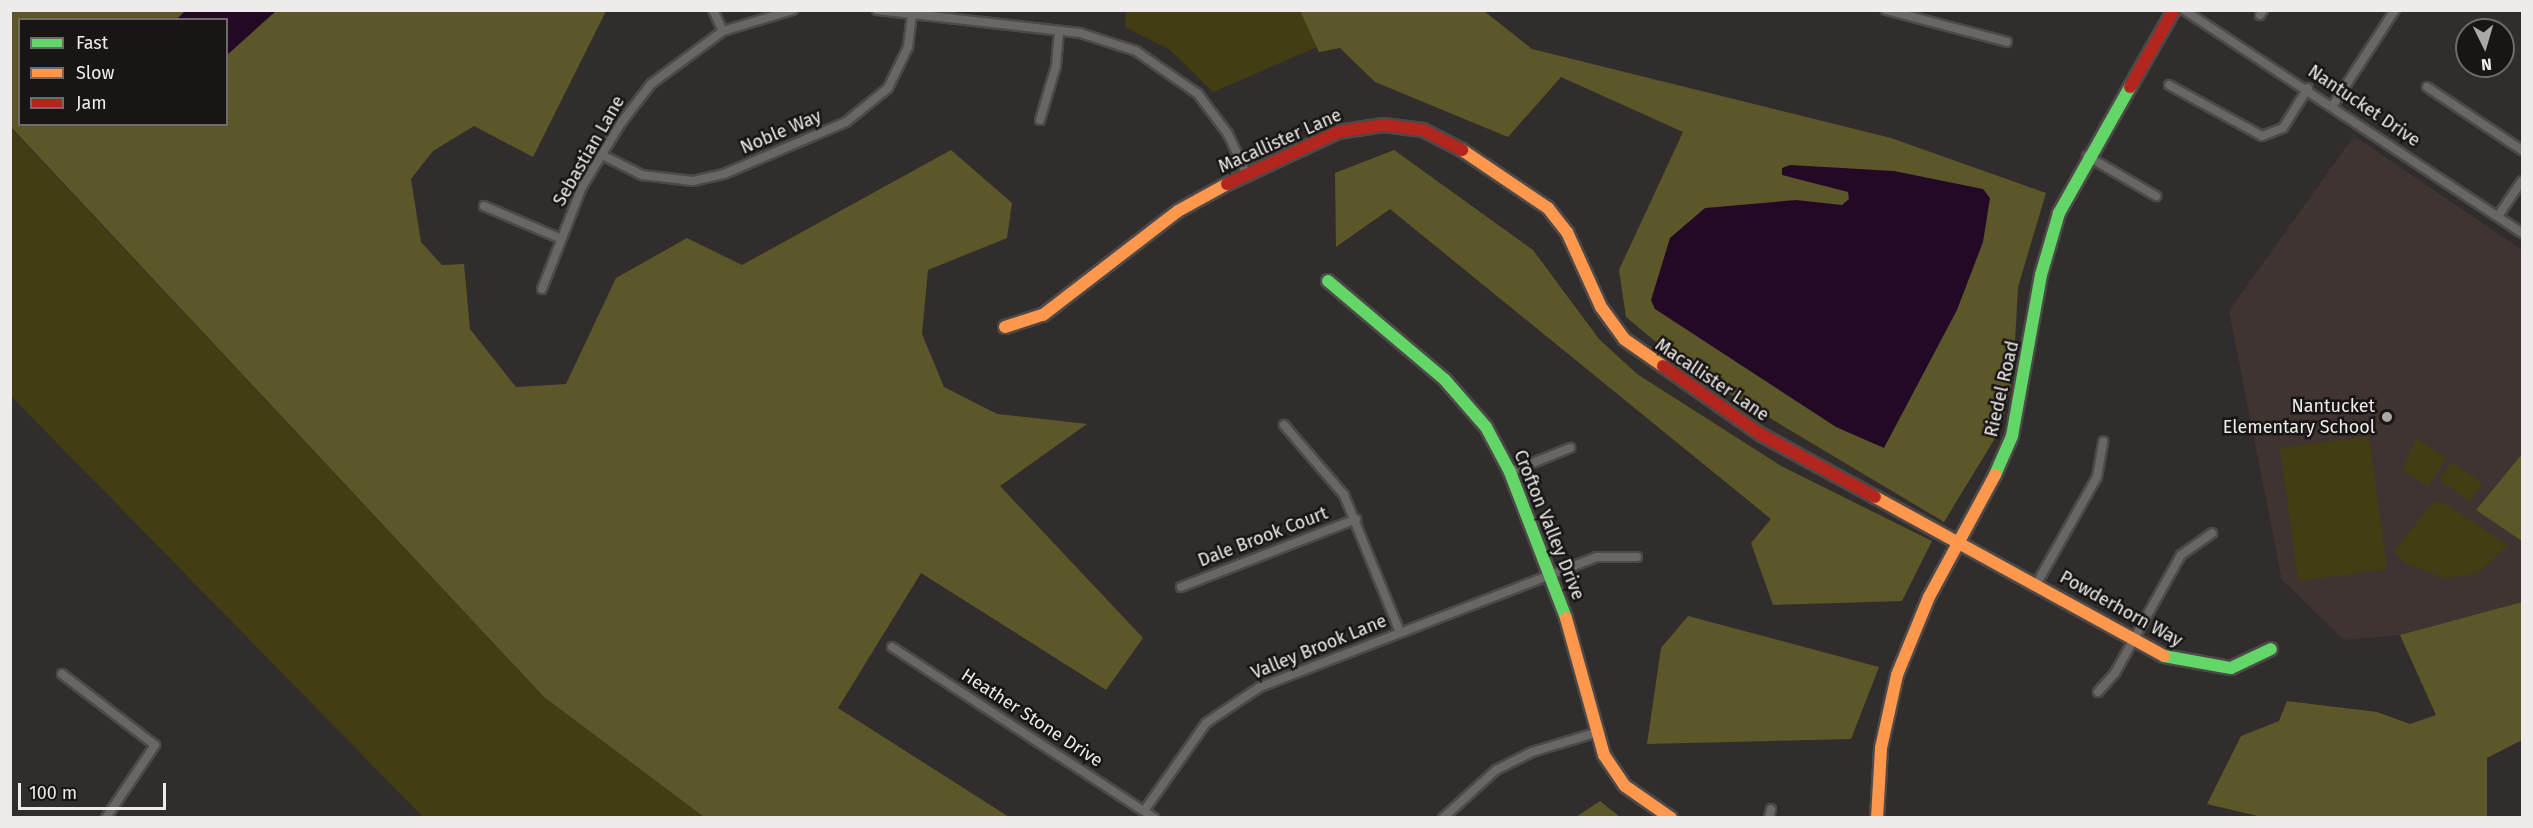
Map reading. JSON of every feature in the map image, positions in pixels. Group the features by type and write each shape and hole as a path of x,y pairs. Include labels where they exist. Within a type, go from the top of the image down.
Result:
{"street":[{"path":"713,10 723,31"},
{"name":"Sebastian Lane","path":"542,289 559,238 602,155 651,84 723,31 793,10"},
{"path":"877,10 1059,31 1119,44 1177,75 1219,121 1246,173"},
{"path":"1886,10 2007,42"},
{"name":"Riedel Road","path":"1877,818 1881,748 1897,675 1929,597 1960,541 2012,436 2049,242 2087,156 2174,10"},
{"name":"Nantucket Drive","path":"2184,10 2308,88 2523,233"},
{"path":"2333,105 2395,10"},
{"name":"Noble Way","path":"602,155 642,175 693,181 724,174 846,122 870,108 893,81 908,47 912,14"},
{"path":"1040,120 1056,66 1059,31"},
{"path":"2169,85 2262,136 2283,128 2308,88"},
{"path":"2427,87 2523,150"},
{"name":"Macallister Lane","path":"1005,327 1043,315 1178,211 1246,173 1362,126 1404,126 1442,137 1519,184 1558,219 1601,307 1639,353 1760,434 1960,541"},
{"path":"2087,156 2156,196"},
{"path":"2498,216 2523,181"},
{"path":"484,206 559,238"},
{"name":"Crofton Valley Drive","path":"1328,281 1462,397 1510,472 1578,651 1595,733 1625,786 1671,818"},
{"path":"1284,425 1323,464 1356,519 1400,632"},
{"path":"2037,583 2097,477 2103,442"},
{"path":"1510,472 1570,448"},
{"name":"Dale Brook Court","path":"1181,586 1356,519"},
{"path":"2098,692 2134,640 2181,555 2212,533"},
{"name":"Powderhorn Way","path":"1960,541 2168,658 2203,667 2245,665 2271,650"},
{"name":"Valley Brook Lane","path":"1144,811 1189,742 1222,710 1260,687 1550,574 1610,554 1637,557"},
{"name":"Heather Stone Drive","path":"892,647 1154,818"},
{"path":"62,674 155,745 106,818"},
{"path":"1443,818 1496,770 1532,752 1595,733"}],"shaded area":[{"path":"185,10 276,11 228,54 228,18 178,18"},
{"path":"11,11 606,11 533,157 474,126 433,151 411,179 421,242 442,265 464,264 470,329 516,387 566,384 616,278 687,238 742,265 951,150 1012,203 1007,238 928,270 922,334 944,387 997,414 1087,424 1000,486 1143,638 1106,690 921,573 838,708 1009,817 704,817 544,697 11,127"},
{"path":"1126,11 1300,11 1317,47 1213,92 1169,49 1125,27"},
{"path":"1300,11 1484,11 1532,49 1891,138 2046,193 2018,287 2013,378 2000,430 1944,522 1691,371 1626,317 1619,270 1683,132 1561,77 1508,137 1375,82 1340,48 1319,52"},
{"path":"10,127 544,697 704,817 423,817 11,396"},
{"name":"Nantucket Elementary School","path":"2354,136 2522,250 2522,454 2476,510 2522,541 2522,602 2400,635 2344,640 2282,580 2229,311"},
{"path":"1394,150 1533,250 1599,339 1637,374 1781,466 1932,541 1902,601 1773,605 1751,543 1771,519 1390,209 1336,247 1335,173"},
{"path":"1790,165 1894,171 1983,189 1990,198 1983,242 1957,310 1884,448 1836,427 1655,309 1651,300 1670,238 1705,208 1796,200 1842,205 1849,199 1848,192 1782,175 1782,168"},
{"path":"2369,436 2387,569 2298,581 2280,448"},
{"path":"2416,438 2446,458 2428,487 2402,470"},
{"path":"2522,454 2522,541 2476,510"},
{"path":"2452,462 2482,483 2470,501 2439,480"},
{"path":"2441,501 2508,545 2477,574 2444,578 2406,563 2394,551 2433,502"},
{"path":"2522,602 2522,740 2487,758 2487,817 2266,818 2207,804 2241,736 2279,721 2287,701 2377,712 2410,724 2436,715 2400,635"},
{"path":"1688,616 1879,667 1851,739 1647,744 1661,648"},
{"path":"1600,801 1620,817 1576,817"}],"traffic: fast":[{"path":"1995,475 2012,436 2041,275 2059,213 2130,87"},
{"path":"1328,281 1445,380 1486,427 1510,472 1566,618"},
{"path":"2164,656 2231,668 2271,649"}],"traffic: slow":[{"path":"1462,150 1548,208 1567,232 1601,307 1624,339 1663,366"},
{"path":"1005,327 1043,315 1178,211 1227,184"},
{"path":"1877,818 1881,748 1897,675 1929,597 1995,475"},
{"path":"1875,497 2164,656"},
{"path":"1566,618 1604,755 1625,786 1671,818"}],"traffic: jam":[{"path":"2130,87 2174,10"},
{"path":"1227,184 1338,132 1383,125 1423,130 1462,150"},
{"path":"1663,366 1760,434 1875,497"}],"place":[{"name":"Nantucket Elementary School","path":"2387,417"}]}
